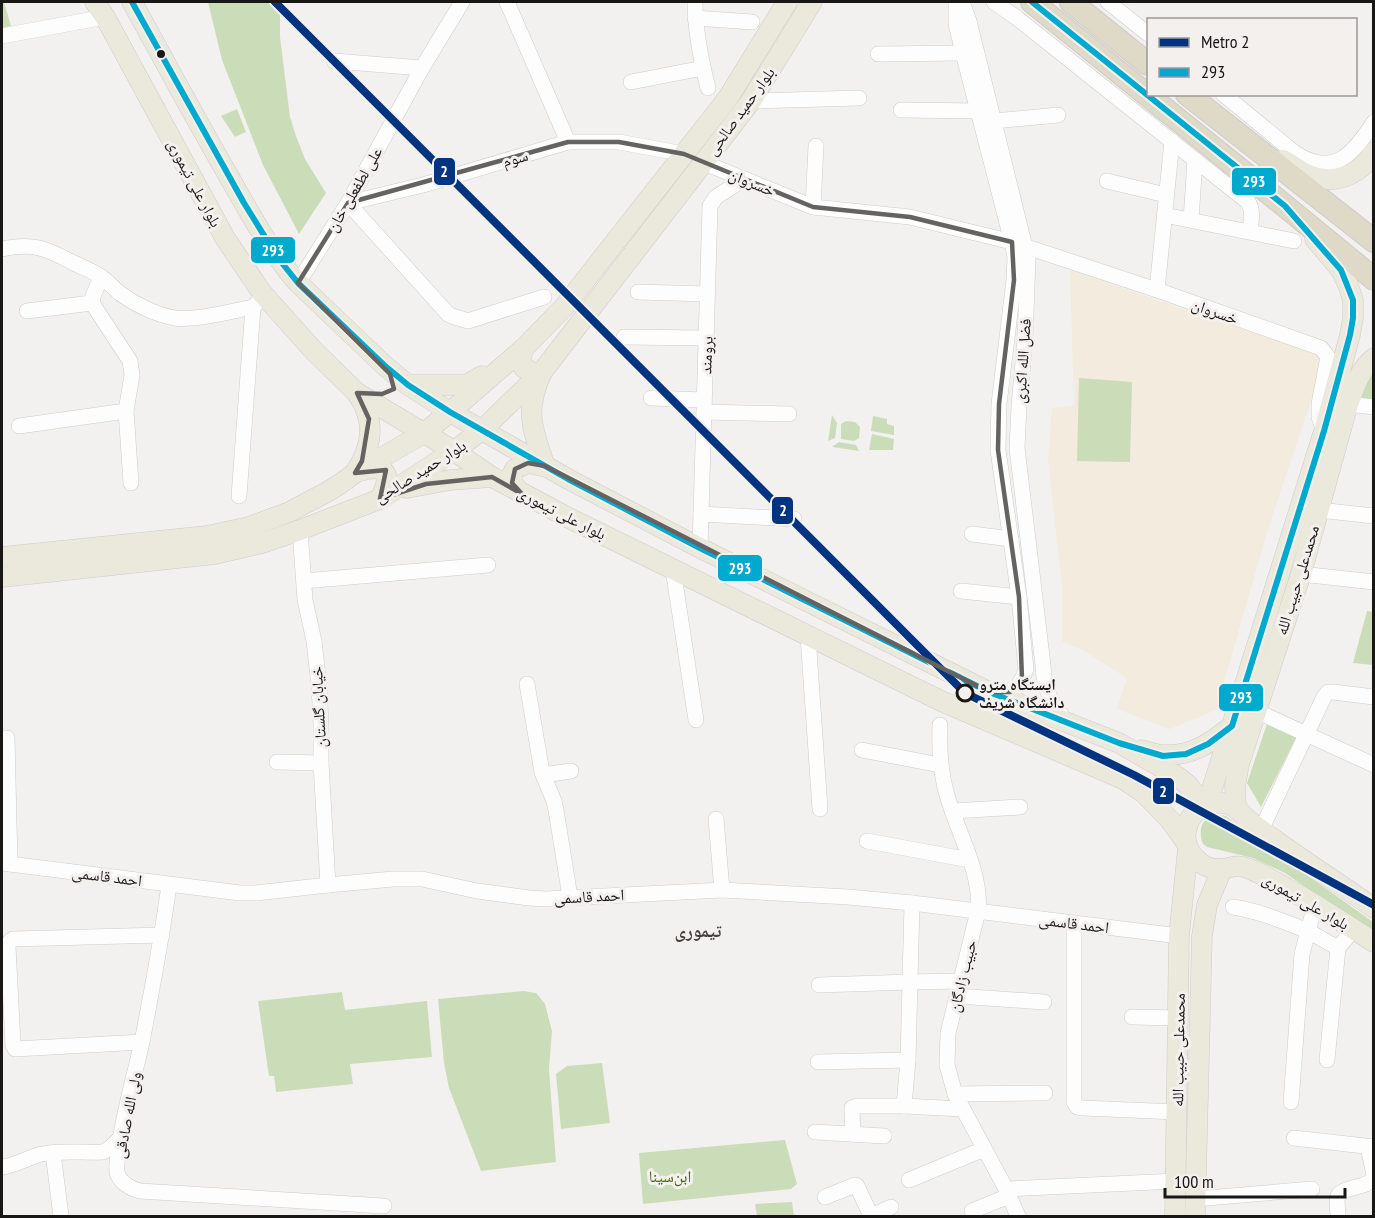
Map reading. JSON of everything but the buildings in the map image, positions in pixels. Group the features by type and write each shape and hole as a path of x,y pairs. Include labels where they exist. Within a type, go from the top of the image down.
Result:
{"highway":[{"path":"1032,2 1147,95"},
{"path":"1071,2 1147,62"},
{"path":"1149,96 1374,279"},
{"path":"1193,96 1216,104 1374,242"}],"main road":[{"name":"بلوار علی تیموری","path":"132,2 253,220 285,268 384,365 408,385 450,412 545,466 700,548 989,692 1119,743 1178,777 1206,806"},
{"name":"بلوار حمید صالحی","path":"2,557 207,536 249,526 289,512 424,433 524,348 564,307 728,98 787,2"},
{"name":"بلوار حمید صالحی","path":"4,578 215,554 262,543 388,495 454,451 482,430 542,372 751,101 812,2"},
{"name":"بلوار علی تیموری","path":"100,9 257,300 357,393 522,494 940,701 1123,779 1144,793 1170,820 1196,861 1213,869 1229,867 1262,874 1374,942"},
{"path":"1216,104 1303,172 1317,177 1333,179 1347,176 1357,171 1374,152"},
{"name":"محمدعلی حبیب الله","path":"1248,819 1235,786 1239,764 1301,574 1324,431 1353,318 1353,300 1341,270 1285,206"},
{"path":"524,348 520,359 524,368 534,373 542,372"},
{"path":"408,385 465,385 524,348"},
{"name":"محمدعلی حبیب الله","path":"1175,1216 1179,936 1187,845 1186,831 1195,813 1206,806 1232,726 1309,520 1358,377 1366,364 1374,358"},
{"path":"357,393 382,394 389,390 393,384 384,365"},
{"path":"522,494 512,483 515,469 528,463 545,466 534,433 530,410 535,388 542,372"},
{"path":"354,472 363,461 370,433 366,405 357,393"},
{"path":"354,472 380,469 387,477 388,495 450,480 492,477"},
{"path":"1119,743 1163,756 1186,754 1208,744 1232,726"},
{"path":"1206,806 1217,803 1227,804 1248,819"},
{"name":"بلوار علی تیموری","path":"1248,819 1374,908"},
{"name":"محمدعلی حبیب الله","path":"1195,1208 1202,936 1207,905 1229,867"},
{"path":"1178,997 1200,998"}],"street":[{"path":"444,2 452,16"},
{"name":"علی لطفعلی خان","path":"298,283 348,203 422,68 462,2"},
{"path":"507,2 568,142"},
{"path":"695,2 695,18 708,88"},
{"name":"فضل الله اکبری","path":"956,2 956,24 978,111 1018,245 1028,259 1017,448 1044,681 1052,703 1066,722"},
{"name":"فضل الله اکبری","path":"962,2 969,21 994,121 1018,245 999,404 998,450 1019,597 1026,669"},
{"path":"994,2 1248,202 1252,213 1250,231"},
{"path":"1108,2 1147,32"},
{"path":"2,36 100,9"},
{"path":"695,18 752,22"},
{"path":"878,54 963,53"},
{"path":"334,61 422,68"},
{"path":"631,82 703,68"},
{"path":"751,101 859,98"},
{"path":"1216,104 1305,160 1316,164 1345,158 1357,146 1374,122"},
{"path":"901,110 978,111"},
{"path":"994,121 1058,115"},
{"path":"1157,290 1172,141"},
{"name":"سوم","path":"348,203 423,185 568,142 619,142 684,154"},
{"path":"813,207 816,146"},
{"path":"1191,220 1195,160"},
{"name":"خسروان","path":"702,162 813,207 910,217 1018,245 1157,290 1321,348 1328,357 1319,404 1319,417 1324,431"},
{"name":"برومند","path":"700,548 710,206 716,197 744,179"},
{"path":"1107,181 1166,195"},
{"path":"348,203 452,316 468,321 543,297"},
{"path":"1164,215 1294,241"},
{"path":"2,249 34,246 46,249 101,277 137,304 178,318 193,318 257,300 239,496"},
{"path":"101,277 92,303 130,361 132,375 126,411 131,483"},
{"path":"638,292 707,294"},
{"path":"27,311 92,303"},
{"path":"624,337 706,338"},
{"path":"651,398 704,406 789,414"},
{"path":"1348,404 1374,407"},
{"path":"19,426 126,411"},
{"path":"1002,482 1020,481"},
{"path":"701,514 795,519"},
{"path":"1309,520 1374,516"},
{"name":"خیابان گلستان","path":"300,530 305,600 314,641 319,686 328,885"},
{"path":"972,534 1011,539"},
{"path":"304,581 488,565"},
{"path":"673,569 696,720"},
{"path":"1301,574 1374,582"},
{"path":"961,591 1019,597"},
{"path":"808,636 820,808"},
{"path":"989,692 1003,693 1014,690 1026,669 1029,672 1037,672 1043,665"},
{"path":"527,684 543,775 556,810 570,897"},
{"path":"1248,819 1294,759 1328,693 1374,697"},
{"path":"1256,711 1374,765"},
{"name":"حبیب زادگان","path":"940,725 940,765 947,796 970,860 979,894 978,912 948,1033 947,1065 955,1094 1008,1192 1018,1216"},
{"path":"6,863 7,738"},
{"path":"862,750 940,765"},
{"path":"277,762 321,763"},
{"path":"543,775 571,771"},
{"path":"953,811 1020,807"},
{"path":"716,819 722,890"},
{"path":"867,841 970,860"},
{"name":"احمد قاسمی","path":"6,863 240,893 393,879 422,879 477,891 529,898 722,890 848,897 1179,936"},
{"name":"ولی الله صادقی","path":"170,885 142,1042 120,1138 118,1176 134,1190 140,1191 344,1210"},
{"path":"904,1106 908,1060 912,903"},
{"path":"1291,1102 1302,954 1315,905"},
{"path":"1233,908 1274,918 1308,931 1338,948"},
{"path":"1074,923 1074,1102 1077,1107 1083,1108 1177,1112"},
{"path":"1327,1060 1338,948 1354,929"},
{"path":"142,1042 15,1049 13,1046 9,946 13,939 162,935"},
{"path":"819,985 910,982 1044,1002"},
{"path":"1132,1017 1178,1018"},
{"path":"818,1062 908,1060"},
{"path":"955,1094 1045,1093"},
{"path":"853,1134 852,1108 857,1106 962,1108"},
{"path":"815,1132 884,1136"},
{"path":"2,1167 53,1153 103,1152 120,1138"},
{"path":"1294,1138 1371,1147 1374,1177 1368,1184 1340,1193 1338,1216"},
{"path":"909,1180 984,1149"},
{"path":"53,1153 61,1216"},
{"path":"972,1211 1008,1192 1176,1181"},
{"path":"825,1197 853,1184 857,1186 871,1216 891,1207"},
{"path":"1195,1208 1312,1189"},
{"path":"344,1210 384,1206"}],"highlighted area":[{"path":"568,142 619,142 684,154 813,207 910,217 1012,242 1014,280 999,404 998,450 1019,597 1022,679 1010,692 989,692 545,466 528,463 515,469 512,483 522,494 492,477 426,484 380,499 386,470 355,473 362,461 369,419 357,393 382,394 394,389 390,374 298,283 348,203"}],"shaded area":[{"path":"1070,270 1319,355 1318,380 1269,526 1216,710 1170,729 1117,709 1127,678 1084,651 1062,641 1062,587 1048,460 1052,408 1074,405"}],"green space":[{"path":"2,2 4,2 11,26 2,28"},
{"path":"208,2 280,2 280,37 290,117 305,159 326,193 299,234 263,165 222,60"},
{"path":"237,109 246,132 235,137 221,116"},
{"path":"1373,363 1373,402 1357,400"},
{"path":"1079,378 1132,382 1130,462 1077,461"},
{"path":"832,415 837,423 835,438 828,441"},
{"path":"873,416 887,419 887,424 894,426 894,435 871,431"},
{"path":"846,421 855,422 860,427 859,438 854,441 841,439 841,424"},
{"path":"872,434 894,439 893,450 869,450"},
{"path":"839,442 856,445 859,451 832,447"},
{"path":"1367,611 1373,612 1373,665 1353,663"},
{"path":"1268,721 1297,736 1261,807 1247,783"},
{"path":"1214,814 1226,816 1373,922 1373,934 1285,873 1253,858 1207,847 1203,844 1201,835 1203,822"},
{"path":"524,991 536,993 545,1004 552,1031 549,1069 556,1162 481,1171 449,1088 444,1063 438,999"},
{"path":"342,992 345,1010 427,1001 432,1057 350,1064 353,1084 276,1092 274,1076 269,1076 258,1001"},
{"path":"602,1063 610,1123 561,1129 556,1074 567,1066"},
{"name":"ابن‌سینا","path":"785,1140 797,1184 791,1189 643,1204 639,1153"},
{"path":"792,1202 794,1216 757,1216 755,1204"}],"metro line":[{"name":"2","path":"275,2 965,693 1134,775 1374,905"}],"transit line":[{"name":"293","path":"132,2 244,203 278,258 298,283 408,385 450,412 568,479 700,548 989,692 1119,743 1163,756 1186,754 1208,744 1232,726 1324,431 1350,335 1353,300 1341,270 1285,206 1149,96"},
{"name":"293","path":"1032,2 1147,95"}],"place":[{"name":"ایستگاه مترو دانشگاه شریف","path":"965,693"}],"district":[{"name":"تیموری","path":"698,930"}]}
